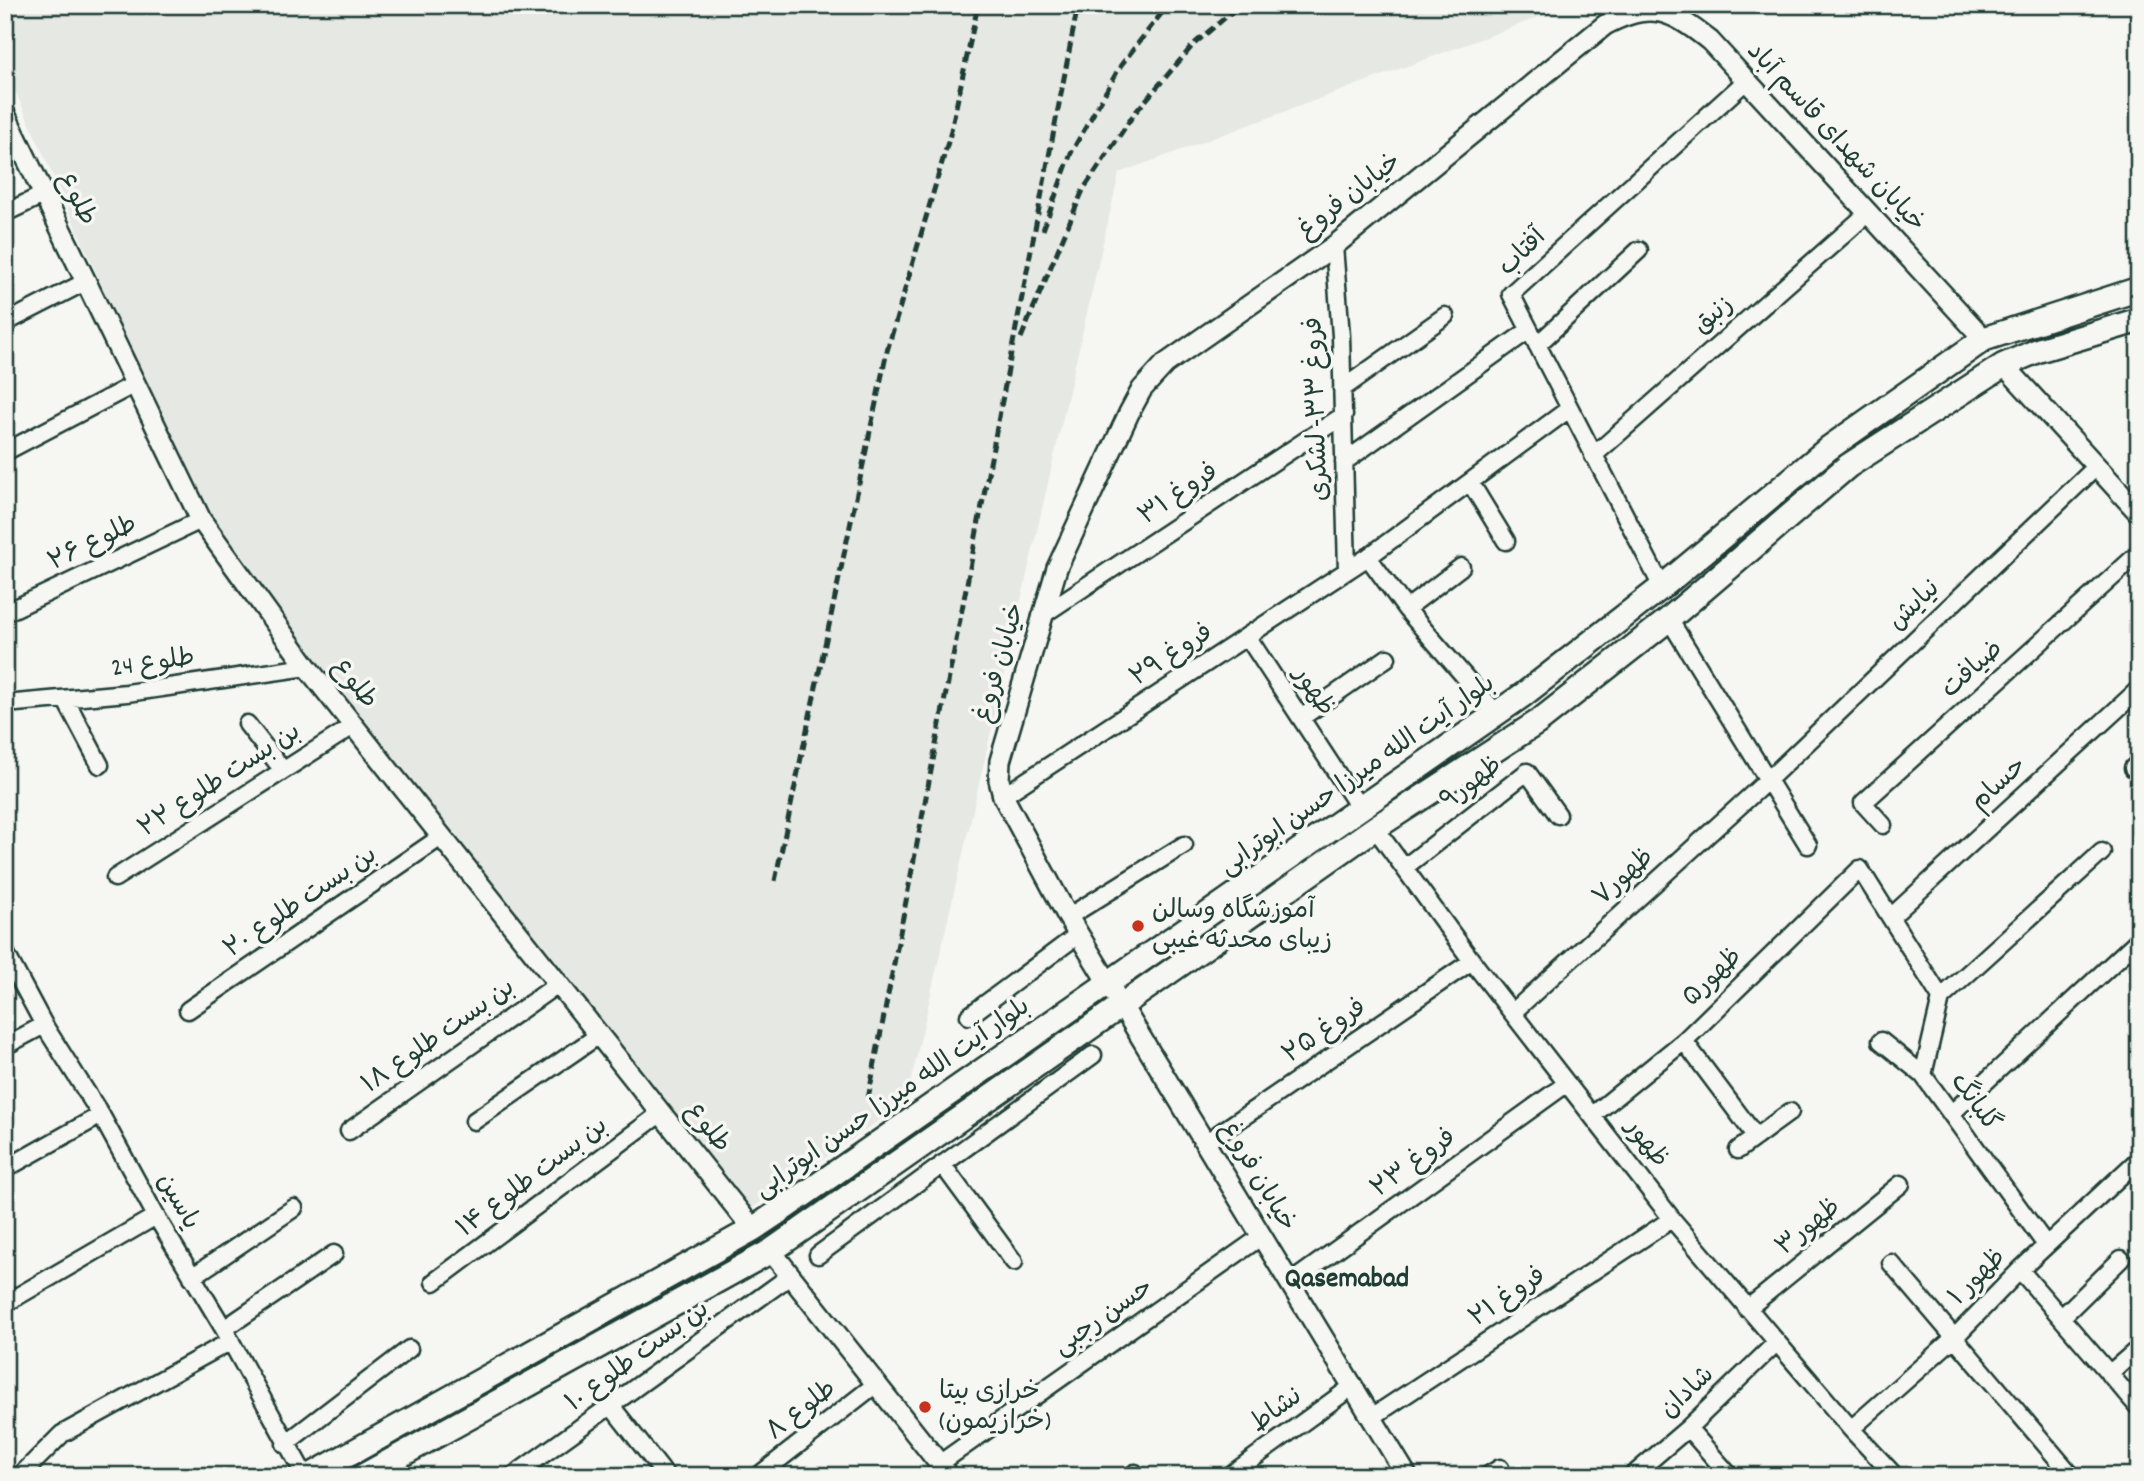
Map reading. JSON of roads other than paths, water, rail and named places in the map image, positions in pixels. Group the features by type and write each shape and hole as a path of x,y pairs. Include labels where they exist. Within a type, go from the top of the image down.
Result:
{"main road":[{"name":"بلوار آیت الله میرزا حسن ابوترابی","path":"363,1476 771,1251 846,1199 1121,1004 1368,819 1497,713 1662,587 1829,449 1984,339 2139,289"},
{"name":"بلوار آیت الله میرزا حسن ابوترابی","path":"308,1476 753,1229 1109,984 1368,819 1538,722 1670,619 1848,466 2004,365 2039,350 2139,320"},
{"path":"1984,339 2004,365"},
{"path":"753,1229 771,1251"}],"street":[{"name":"خیابان شهدای قاسم آباد","path":"1628,11 1652,9 1678,15 1710,41 1984,339"},
{"name":"خیابان فروغ","path":"1407,1476 1068,917 1003,796 999,780 1000,761 1041,616 1082,508 1142,388 1165,364 1334,246 1605,25 1628,11"},
{"name":"آفتاب","path":"1662,587 1511,295 1747,80"},
{"name":"طلوع","path":"5,114 201,520 307,667 753,1229"},
{"path":"5,213 45,194"},
{"name":"زنبق","path":"1593,456 1868,213"},
{"name":"فروغ ۳۳- لشکری","path":"1334,246 1344,415 1347,571"},
{"path":"1537,345 1639,250"},
{"path":"5,323 87,281"},
{"path":"1342,389 1445,316"},
{"path":"1344,462 1529,330"},
{"path":"2004,365 2139,513"},
{"path":"5,452 135,384"},
{"name":"فروغ ۲۹","path":"1003,796 1368,557 1569,408"},
{"name":"فروغ ۳۱","path":"1041,616 1344,415"},
{"name":"نيايش","path":"1768,780 2096,467"},
{"path":"1470,482 1506,541"},
{"name":"طلوع ۲۶","path":"5,613 201,520"},
{"name":"ضیافت","path":"1882,825 1863,803 2139,553"},
{"path":"1368,557 1406,609 1497,713"},
{"path":"1406,609 1461,567"},
{"path":"1670,619 1808,845"},
{"name":"ظهور","path":"1247,636 1368,819 1566,1084 1747,1309 1850,1429 1895,1476"},
{"path":"1301,719 1387,658"},
{"name":"طلوع 24","path":"5,704 65,699 307,667"},
{"name":"حسام","path":"1892,916 2139,689"},
{"path":"65,699 100,765"},
{"path":"247,724 282,769"},
{"name":"بن بست طلوع ۲۲","path":"115,878 353,726"},
{"name":"ظهور۹","path":"1405,867 1527,772 1558,815"},
{"name":"ظهور۷","path":"1513,1012 1768,780"},
{"name":"بن بست طلوع ۲۰","path":"188,1010 441,836"},
{"path":"1068,917 1184,845"},
{"path":"1892,916 1941,998 2102,852"},
{"name":"ظهور۵","path":"1593,1115 1684,1041 1860,869 1892,916"},
{"path":"969,1016 1079,934"},
{"path":"1952,1113 2139,939"},
{"name":"یاسین","path":"5,952 44,1025 101,1115 156,1216 227,1335 285,1444 308,1476"},
{"name":"فروغ ۲۵","path":"1205,1143 1472,961"},
{"name":"بن بست طلوع ۱۸","path":"349,1131 558,984"},
{"name":"گلبانگ","path":"1941,998 1923,1074 2046,1245"},
{"path":"5,1046 44,1025"},
{"path":"474,1121 599,1035"},
{"path":"1684,1041 1756,1137"},
{"path":"1881,1041 1923,1074"},
{"path":"818,1255 1093,1055"},
{"path":"1030,1068 1046,1089"},
{"name":"فروغ ۲۳","path":"1290,1283 1566,1084"},
{"path":"1738,1150 1790,1112"},
{"name":"بن بست طلوع ۱۴","path":"434,1282 661,1113"},
{"path":"5,1169 101,1115"},
{"name":"ظهور ۱","path":"1850,1429 1954,1338 2020,1270 2139,1158"},
{"path":"943,1164 1014,1262"},
{"name":"ظهور۳","path":"1747,1309 1901,1184"},
{"path":"846,1199 863,1221"},
{"path":"192,1277 294,1208"},
{"path":"13,1299 156,1216"},
{"name":"فروغ ۲۱","path":"1372,1417 1672,1219"},
{"name":"حسن رجبی","path":"944,1470 1262,1236"},
{"path":"771,1251 944,1470"},
{"path":"20,1476 61,1434 227,1335 334,1254"},
{"path":"2063,1316 2121,1259"},
{"path":"1891,1263 2072,1476"},
{"path":"2020,1270 2063,1316 2139,1408"},
{"name":"بن بست طلوع ۱۰","path":"513,1476 790,1276"},
{"name":"شادان","path":"1632,1476 1688,1428 1776,1343"},
{"path":"2109,1374 2139,1348"},
{"path":"285,1444 409,1349"},
{"name":"طلوع ۸","path":"758,1476 876,1384"},
{"name":"نشاط","path":"1240,1473 1353,1386"},
{"path":"612,1407 666,1476"},
{"path":"1688,1428 1730,1476"}],"railway":[{"path":"775,881 887,351 950,135 978,5"},
{"path":"868,1099 1078,5"},
{"path":"1043,230 1071,153 1121,65 1168,5"},
{"path":"1021,338 1083,190 1134,114 1194,44 1240,5"}],"place":[{"name":"آموزشگاه وسالن زیبای محدثه غیبی","path":"1138,926"},
{"name":"خرازی بیتا (خرازیمون)","path":"925,1407"}],"district":[{"name":"Qasemabad","path":"1347,1281"}]}
